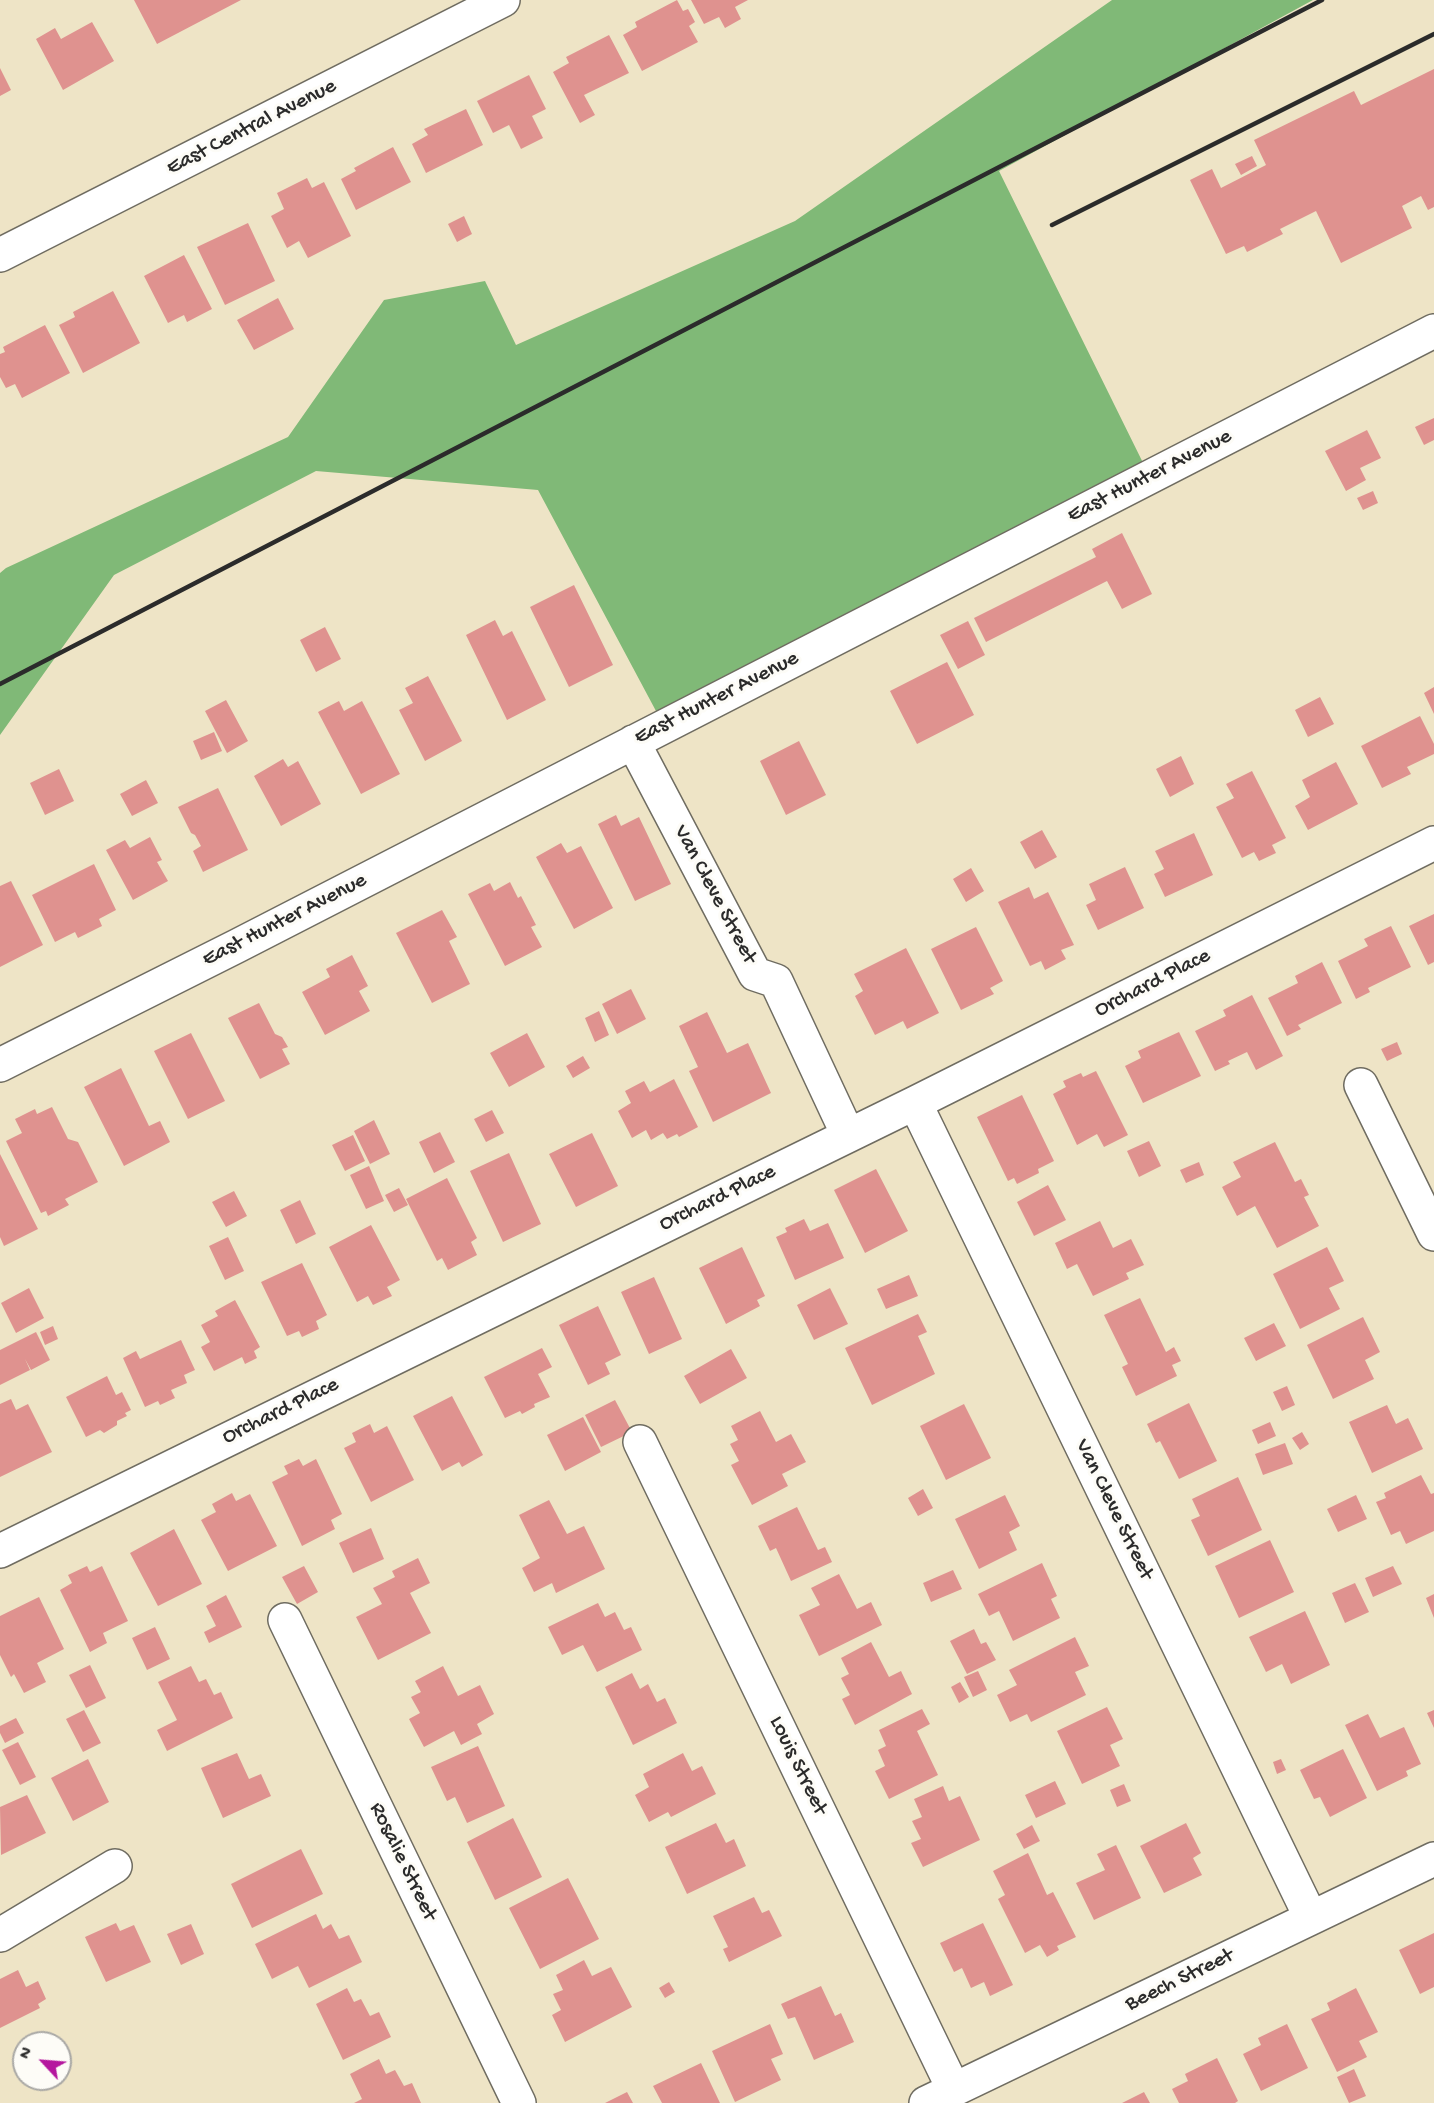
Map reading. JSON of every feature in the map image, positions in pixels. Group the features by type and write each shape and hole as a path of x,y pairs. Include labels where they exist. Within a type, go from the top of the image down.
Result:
{"street":[{"name":"East Central Avenue","path":"0,255 503,0"},
{"name":"East Hunter Avenue","path":"0,1065 1434,331"},
{"name":"Van Cleve Street","path":"633,742 755,974 777,981 848,1135"},
{"name":"Orchard Place","path":"0,1551 915,1103 1434,843"},
{"path":"1361,1085 1434,1234"},
{"name":"Van Cleve Street","path":"915,1103 1311,1918"},
{"name":"Louis Street","path":"640,1442 940,2096"},
{"name":"Rosalie Street","path":"285,1620 519,2103"},
{"name":"Beech Street","path":"940,2096 1434,1859"},
{"path":"0,1935 115,1866"}],"green space":[{"path":"1112,0 1313,0 999,171 1150,477 664,726 538,490 316,471 114,575 0,735 0,573 6,568 288,437 384,300 485,281 516,345 795,221"}],"building":[{"path":"134,0 241,0 157,44"},
{"path":"677,0 683,11 688,9 695,22 689,26 698,42 642,71 623,35 637,27 635,22"},
{"path":"691,0 748,0 735,7 741,19 725,28 719,17 704,24"},
{"path":"92,22 114,61 63,90 36,39 55,28 61,39"},
{"path":"609,35 629,73 584,95 595,115 580,123 553,72 569,63 566,57"},
{"path":"0,68 11,90 0,96"},
{"path":"1434,69 1434,207 1428,210 1421,196 1402,206 1412,228 1341,263 1316,211 1280,229 1283,234 1247,252 1244,246 1226,254 1190,180 1212,169 1221,188 1266,165 1254,140 1354,91 1361,105"},
{"path":"529,75 546,109 532,116 543,138 521,149 509,125 493,133 477,101"},
{"path":"466,109 483,145 426,173 412,144 428,135 424,129"},
{"path":"393,147 411,182 356,210 341,179 356,171 354,168"},
{"path":"1252,156 1257,166 1241,175 1235,164"},
{"path":"307,178 312,188 324,182 351,236 308,258 299,241 287,248 271,216 284,209 277,193"},
{"path":"464,216 472,234 457,242 448,224"},
{"path":"248,223 275,281 225,305 197,247"},
{"path":"184,255 212,309 187,322 184,315 168,323 144,276"},
{"path":"113,291 140,343 83,373 59,325 75,317 73,312"},
{"path":"278,298 294,329 254,350 237,320"},
{"path":"45,325 70,373 22,398 15,384 6,388 0,377 0,354 5,352 3,347"},
{"path":"1434,418 1434,440 1424,445 1415,427"},
{"path":"1367,430 1381,458 1360,468 1366,480 1346,491 1325,451"},
{"path":"1373,491 1378,503 1363,510 1357,498"},
{"path":"1122,533 1152,594 1122,609 1107,581 986,642 974,618 1096,557 1092,549"},
{"path":"574,585 613,665 569,687 530,607"},
{"path":"495,620 503,636 512,631 546,700 507,720 466,635"},
{"path":"968,621 985,655 958,669 940,635"},
{"path":"325,627 341,659 316,672 300,640"},
{"path":"947,662 974,715 917,744 890,691"},
{"path":"428,676 462,741 425,761 399,710 413,703 405,688"},
{"path":"1434,687 1434,714 1424,693"},
{"path":"1320,697 1334,724 1308,737 1295,710"},
{"path":"226,700 248,741 227,753 205,711"},
{"path":"339,701 344,711 362,701 400,774 361,794 318,712"},
{"path":"1420,716 1434,744 1434,754 1407,767 1411,774 1382,788 1361,746"},
{"path":"214,732 222,751 201,760 193,741"},
{"path":"799,741 826,795 786,815 760,761"},
{"path":"1181,756 1194,784 1170,797 1156,769"},
{"path":"283,759 288,767 298,761 321,804 281,826 254,776"},
{"path":"1336,762 1358,804 1308,830 1295,806 1310,797 1302,780"},
{"path":"59,769 74,801 45,815 30,783"},
{"path":"1252,771 1286,838 1272,845 1276,853 1259,861 1254,852 1242,858 1216,807 1234,798 1226,784"},
{"path":"146,780 158,803 132,816 120,794"},
{"path":"218,788 248,850 203,872 193,851 201,846 195,835 191,833 178,807"},
{"path":"616,815 621,826 639,817 671,884 635,901 598,824"},
{"path":"1042,830 1057,857 1035,869 1020,842"},
{"path":"1194,833 1213,875 1165,897 1154,874 1164,869 1155,851"},
{"path":"150,837 162,860 157,862 168,881 133,900 106,850 125,840 130,848"},
{"path":"561,843 567,853 581,846 613,908 574,929 536,857"},
{"path":"94,864 116,910 99,919 102,926 78,938 75,932 55,942 32,895"},
{"path":"1125,867 1144,908 1098,930 1086,905 1096,900 1089,884"},
{"path":"971,868 984,891 966,902 953,879"},
{"path":"11,881 43,945 0,967 0,886"},
{"path":"510,882 518,898 521,896 536,925 531,927 542,947 505,966 468,894 490,883 494,891"},
{"path":"1029,887 1034,899 1048,892 1074,945 1061,950 1066,959 1045,970 1041,961 1030,966 998,902"},
{"path":"442,910 457,937 449,941 470,984 432,1003 396,933"},
{"path":"1434,914 1434,962 1428,965 1409,926"},
{"path":"1391,926 1411,967 1368,988 1370,992 1356,999 1338,961 1368,946 1364,939"},
{"path":"976,927 1003,981 990,988 994,994 961,1010 931,949"},
{"path":"906,948 939,1013 907,1029 903,1021 875,1035 855,996 863,991 854,974"},
{"path":"352,955 368,986 359,991 370,1011 325,1035 302,992 330,977 326,969"},
{"path":"1322,962 1342,1003 1298,1025 1301,1029 1287,1036 1268,998 1298,983 1295,976"},
{"path":"631,989 646,1019 617,1034 602,1004"},
{"path":"1252,995 1283,1056 1256,1070 1247,1052 1228,1061 1230,1064 1215,1071 1195,1031 1226,1016 1223,1010"},
{"path":"259,1003 275,1034 282,1037 288,1047 282,1049 290,1064 260,1079 228,1018"},
{"path":"599,1011 609,1035 595,1042 585,1018"},
{"path":"707,1012 727,1053 748,1043 771,1093 713,1122 689,1071 698,1067 679,1026"},
{"path":"1179,1032 1201,1076 1143,1103 1125,1066 1141,1058 1138,1051"},
{"path":"191,1033 225,1101 188,1119 154,1051"},
{"path":"527,1033 545,1067 509,1087 490,1053"},
{"path":"1397,1042 1402,1054 1387,1061 1381,1049"},
{"path":"583,1056 590,1068 573,1078 566,1066"},
{"path":"121,1068 149,1126 160,1121 170,1142 124,1166 84,1087"},
{"path":"1096,1071 1128,1135 1104,1147 1097,1134 1077,1145 1053,1094 1066,1087 1063,1081 1081,1073 1083,1077"},
{"path":"674,1079 698,1127 679,1137 677,1134 667,1139 663,1133 651,1140 646,1130 632,1138 618,1111 631,1103 625,1091 644,1081 650,1092"},
{"path":"1022,1095 1054,1161 1038,1169 1039,1173 1017,1184 1014,1178 1008,1181 977,1117"},
{"path":"52,1107 68,1139 78,1142 98,1182 65,1199 69,1205 48,1216 46,1211 41,1213 6,1141 22,1133 15,1119 35,1109 37,1114"},
{"path":"492,1110 504,1133 486,1142 474,1119"},
{"path":"374,1120 390,1154 370,1164 354,1131"},
{"path":"440,1132 455,1162 434,1173 419,1142"},
{"path":"592,1133 618,1186 576,1207 549,1154"},
{"path":"353,1135 365,1161 345,1171 332,1145"},
{"path":"1149,1141 1161,1166 1139,1177 1127,1151"},
{"path":"1275,1142 1295,1182 1301,1179 1309,1195 1304,1197 1319,1226 1277,1248 1255,1206 1237,1216 1222,1187 1241,1177 1233,1162"},
{"path":"509,1153 541,1224 503,1242 470,1171"},
{"path":"0,1154 38,1229 4,1246 0,1237"},
{"path":"1199,1162 1204,1175 1186,1183 1180,1170"},
{"path":"369,1166 384,1201 366,1209 350,1175"},
{"path":"876,1169 908,1231 865,1253 834,1190"},
{"path":"447,1178 477,1238 471,1242 477,1255 448,1270 442,1258 437,1261 406,1199"},
{"path":"1048,1185 1066,1220 1034,1236 1017,1202"},
{"path":"399,1188 408,1205 394,1212 385,1195"},
{"path":"234,1191 247,1216 226,1227 212,1202"},
{"path":"300,1200 316,1234 296,1244 280,1210"},
{"path":"804,1219 810,1231 828,1223 844,1258 795,1280 776,1237 787,1232 785,1228"},
{"path":"1100,1221 1113,1248 1131,1239 1144,1265 1126,1273 1129,1279 1093,1296 1077,1264 1067,1269 1055,1243"},
{"path":"371,1225 400,1280 387,1287 392,1296 373,1305 368,1296 357,1302 329,1247"},
{"path":"228,1237 244,1271 225,1280 209,1246"},
{"path":"742,1247 765,1296 757,1300 760,1306 726,1324 699,1268"},
{"path":"1327,1247 1344,1281 1329,1288 1340,1309 1300,1329 1273,1274"},
{"path":"302,1263 327,1315 316,1321 319,1329 302,1337 299,1331 287,1336 261,1282"},
{"path":"909,1275 918,1296 886,1309 877,1289"},
{"path":"654,1277 682,1339 649,1354 621,1292"},
{"path":"29,1288 44,1318 16,1333 1,1303"},
{"path":"830,1288 848,1324 814,1340 797,1305"},
{"path":"1140,1298 1166,1352 1174,1347 1181,1361 1172,1365 1177,1376 1136,1396 1122,1367 1128,1364 1104,1315"},
{"path":"235,1300 260,1347 254,1351 257,1358 245,1364 242,1357 214,1371 201,1347 210,1342 201,1325 218,1316 215,1311"},
{"path":"598,1306 621,1355 605,1363 610,1374 588,1385 559,1325"},
{"path":"918,1314 927,1332 918,1336 935,1374 872,1405 845,1348"},
{"path":"1363,1317 1380,1352 1365,1360 1374,1379 1333,1399 1307,1345"},
{"path":"1274,1323 1286,1346 1256,1361 1244,1338"},
{"path":"53,1326 58,1339 45,1345 40,1332"},
{"path":"36,1332 50,1360 31,1370 25,1359 30,1370 0,1385 0,1350"},
{"path":"181,1340 195,1370 184,1375 187,1383 171,1390 175,1398 160,1405 158,1401 145,1407 123,1358 136,1351 140,1359"},
{"path":"542,1348 552,1367 538,1374 550,1397 534,1404 535,1407 522,1414 520,1411 505,1418 484,1377"},
{"path":"731,1349 747,1378 700,1404 684,1376"},
{"path":"107,1376 116,1395 122,1392 131,1410 125,1413 127,1416 117,1421 117,1425 104,1433 100,1430 86,1437 66,1397"},
{"path":"1287,1386 1295,1405 1282,1411 1273,1392"},
{"path":"452,1396 483,1455 462,1467 459,1462 442,1471 413,1416"},
{"path":"11,1399 16,1410 28,1404 52,1452 0,1477 0,1404"},
{"path":"615,1400 632,1432 601,1447 585,1415"},
{"path":"1189,1403 1217,1461 1179,1479 1160,1441 1156,1443 1147,1424"},
{"path":"964,1404 991,1458 946,1480 920,1426"},
{"path":"1387,1405 1396,1424 1408,1418 1423,1449 1372,1473 1349,1422"},
{"path":"760,1411 776,1442 791,1434 806,1462 782,1474 788,1486 752,1505 731,1465 739,1461 730,1444 738,1440 731,1426"},
{"path":"583,1417 601,1452 565,1471 547,1435"},
{"path":"1270,1422 1276,1436 1258,1444 1252,1430"},
{"path":"370,1424 374,1433 387,1426 414,1480 371,1502 344,1448 356,1442 352,1433"},
{"path":"1302,1432 1309,1444 1300,1450 1292,1438"},
{"path":"1285,1443 1293,1464 1263,1475 1255,1454"},
{"path":"299,1459 303,1466 316,1459 342,1514 331,1520 335,1529 302,1546 272,1482 288,1474 284,1466"},
{"path":"1421,1475 1431,1494 1434,1493 1434,1531 1406,1544 1400,1531 1391,1535 1376,1502 1386,1498 1384,1493"},
{"path":"1238,1477 1262,1530 1208,1556 1191,1520 1200,1516 1192,1499"},
{"path":"923,1489 933,1508 918,1516 908,1498"},
{"path":"232,1493 236,1501 250,1494 277,1546 228,1571 201,1520 216,1512 212,1504"},
{"path":"1005,1495 1020,1526 1009,1532 1017,1550 979,1569 955,1519"},
{"path":"1356,1495 1367,1519 1338,1532 1327,1509"},
{"path":"549,1500 567,1534 584,1526 605,1569 556,1593 552,1583 534,1592 522,1568 540,1558 519,1515"},
{"path":"797,1507 818,1550 825,1547 832,1562 791,1581 776,1548 770,1551 758,1526"},
{"path":"371,1528 384,1559 353,1573 339,1543"},
{"path":"174,1529 202,1584 158,1606 130,1553"},
{"path":"1270,1540 1294,1592 1239,1618 1215,1566"},
{"path":"418,1558 430,1583 410,1593 431,1633 378,1660 356,1617 382,1604 373,1588 395,1577 392,1571"},
{"path":"1042,1563 1057,1596 1051,1599 1060,1618 1013,1641 999,1611 989,1616 978,1594"},
{"path":"87,1566 90,1572 102,1566 128,1621 103,1633 107,1643 90,1652 60,1590 72,1583 68,1575"},
{"path":"304,1566 318,1592 297,1604 282,1577"},
{"path":"1393,1566 1402,1584 1373,1597 1365,1578"},
{"path":"953,1570 962,1589 931,1602 923,1583"},
{"path":"839,1574 857,1609 871,1602 882,1625 819,1656 799,1615 820,1605 811,1588"},
{"path":"1355,1583 1369,1612 1345,1623 1332,1593"},
{"path":"1434,1594 1434,1618 1426,1598"},
{"path":"226,1595 242,1627 209,1643 204,1632 216,1626 206,1606"},
{"path":"39,1597 64,1649 37,1663 46,1682 24,1693 14,1674 11,1677 0,1655 0,1616"},
{"path":"598,1603 605,1617 615,1612 624,1630 631,1627 642,1650 597,1672 583,1645 562,1655 548,1627"},
{"path":"1305,1611 1330,1665 1291,1684 1282,1664 1266,1672 1249,1637"},
{"path":"155,1627 170,1659 147,1670 132,1638"},
{"path":"974,1629 981,1644 986,1642 996,1660 967,1674 950,1641"},
{"path":"1075,1637 1089,1666 1075,1672 1086,1695 1031,1722 1027,1714 1010,1722 997,1695 1017,1685 1009,1670"},
{"path":"871,1642 889,1677 901,1671 912,1694 855,1725 842,1699 850,1695 841,1678 849,1674 841,1658"},
{"path":"90,1665 106,1698 86,1708 69,1675"},
{"path":"191,1666 199,1682 206,1679 214,1695 221,1692 233,1718 167,1751 157,1730 177,1720 158,1682"},
{"path":"443,1666 458,1696 480,1685 494,1714 477,1724 482,1734 461,1745 454,1731 424,1747 409,1719 420,1713 411,1697 421,1692 415,1681"},
{"path":"978,1671 987,1690 973,1697 964,1677"},
{"path":"632,1673 640,1689 648,1684 657,1702 665,1698 677,1723 633,1745 605,1687"},
{"path":"960,1682 969,1697 959,1703 951,1687"},
{"path":"1107,1707 1123,1739 1110,1745 1120,1766 1082,1784 1057,1731"},
{"path":"922,1709 930,1724 917,1731 938,1775 889,1799 875,1771 885,1766 878,1750 886,1746 879,1730"},
{"path":"84,1710 101,1743 83,1752 66,1719"},
{"path":"1434,1710 1434,1728 1427,1713"},
{"path":"1368,1714 1380,1738 1404,1727 1421,1764 1406,1771 1408,1776 1377,1791 1345,1725"},
{"path":"16,1718 24,1733 5,1743 0,1733 0,1726"},
{"path":"18,1742 36,1777 20,1785 2,1750"},
{"path":"478,1746 505,1806 467,1823 455,1797 447,1801 431,1767"},
{"path":"1343,1749 1367,1798 1330,1817 1320,1797 1314,1799 1300,1770"},
{"path":"237,1753 249,1779 261,1774 271,1796 223,1818 201,1768"},
{"path":"683,1753 692,1771 702,1766 716,1794 671,1817 668,1812 649,1822 635,1795 649,1787 643,1774"},
{"path":"88,1759 109,1802 73,1821 51,1778"},
{"path":"1281,1759 1286,1770 1277,1774 1273,1762"},
{"path":"1055,1781 1066,1804 1036,1818 1025,1795"},
{"path":"1124,1784 1131,1801 1117,1807 1110,1790"},
{"path":"943,1786 949,1801 960,1796 980,1840 923,1867 911,1843 921,1839 912,1821 922,1817 914,1799"},
{"path":"27,1795 46,1833 1,1855 0,1807"},
{"path":"513,1818 542,1877 495,1900 467,1842"},
{"path":"716,1823 726,1843 734,1839 746,1866 687,1894 665,1847"},
{"path":"1186,1823 1201,1853 1193,1858 1202,1875 1164,1893 1140,1846"},
{"path":"1032,1825 1040,1841 1024,1849 1016,1834"},
{"path":"1116,1845 1141,1898 1094,1920 1076,1883 1105,1870 1097,1854"},
{"path":"301,1849 323,1894 252,1928 231,1884"},
{"path":"1028,1853 1047,1895 1053,1892 1076,1937 1057,1946 1059,1950 1047,1957 1040,1945 1025,1953 998,1899 1005,1895 993,1871"},
{"path":"568,1878 599,1939 540,1969 509,1908"},
{"path":"754,1897 762,1913 769,1910 782,1936 729,1962 723,1949 728,1947 713,1916"},
{"path":"316,1914 323,1929 331,1924 339,1939 349,1935 362,1962 309,1988 298,1966 272,1979 255,1944"},
{"path":"116,1923 120,1931 134,1925 151,1962 106,1982 85,1937"},
{"path":"983,1923 1013,1985 990,1996 984,1982 971,1988 962,1968 954,1972 940,1943"},
{"path":"191,1924 204,1954 181,1965 167,1934"},
{"path":"1434,1933 1434,1987 1420,1994 1399,1950"},
{"path":"584,1960 592,1976 611,1967 632,2007 565,2042 552,2015 561,2010 553,1994 563,1990 556,1975"},
{"path":"18,1970 26,1987 38,1981 46,1999 38,2004 40,2008 0,2028 0,1979"},
{"path":"669,1982 675,1992 665,1998 659,1988"},
{"path":"821,1986 835,2016 841,2013 854,2042 814,2060 795,2017 788,2019 781,2004"},
{"path":"347,1988 354,2002 361,1999 370,2016 379,2012 391,2037 343,2060 316,2004"},
{"path":"1356,1988 1378,2032 1359,2041 1367,2057 1337,2072 1311,2019 1330,2010 1327,2003"},
{"path":"770,2024 783,2054 771,2059 781,2080 735,2102 712,2051"},
{"path":"1287,2024 1308,2068 1261,2091 1243,2054 1261,2045 1258,2038"},
{"path":"1217,2058 1238,2101 1235,2103 1179,2103 1172,2089 1188,2081 1185,2074"},
{"path":"379,2059 386,2074 395,2070 404,2086 412,2083 421,2103 354,2103 362,2099 350,2074"},
{"path":"701,2063 720,2103 662,2103 653,2086"},
{"path":"1354,2069 1366,2096 1349,2103 1337,2077"},
{"path":"627,2092 633,2103 605,2103"},
{"path":"1144,2092 1150,2103 1122,2103"}],"railway":[{"path":"0,684 1322,0"},
{"path":"1052,225 1434,34"}]}
